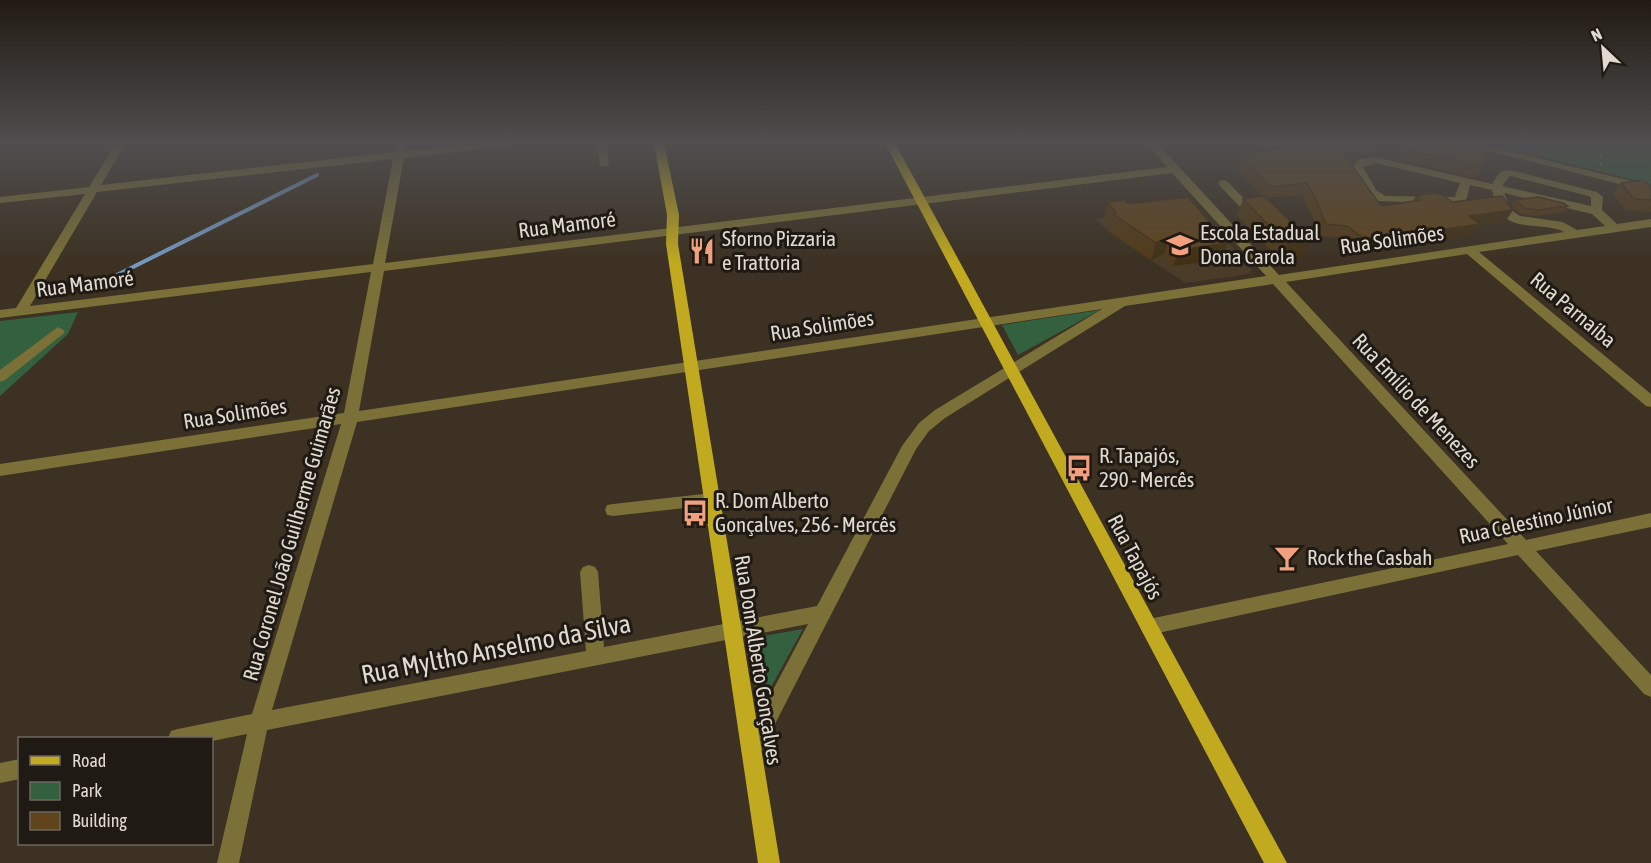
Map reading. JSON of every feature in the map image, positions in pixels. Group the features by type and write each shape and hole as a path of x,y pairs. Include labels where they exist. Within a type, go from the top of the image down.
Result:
{"main road":[{"name":"Rua Dom Alberto Gonçalves","path":"667,183 673,215 672,244 769,863"},
{"name":"Rua Tapajós","path":"912,183 1275,863"}],"street":[{"path":"20,312 97,183"},
{"path":"0,200 144,183"},
{"name":"Rua Coronel João Guilherme Guimarães","path":"228,863 259,723 351,417 395,183"},
{"name":"Rua Mamoré","path":"0,314 1062,183"},
{"name":"Rua Emílio de Menezes","path":"1188,183 1651,688"},
{"path":"1223,183 1247,208"},
{"path":"1366,183 1371,192 1387,200 1460,201 1465,183"},
{"path":"1480,183 1596,211 1614,228"},
{"path":"1628,183 1651,189"},
{"path":"1496,187 1506,212 1517,219 1523,222 1559,225 1575,234"},
{"path":"1201,198 1233,194"},
{"name":"Rua Solimões","path":"0,470 1651,223"},
{"name":"Rua Parnaíba","path":"1469,250 1651,402"},
{"path":"751,750 916,437 931,420 1125,301"},
{"path":"0,377 58,331"},
{"path":"613,510 712,499"},
{"name":"Rua Celestino Júnior","path":"1149,627 1651,520"},
{"path":"589,572 596,658"},
{"name":"Rua Myltho Anselmo da Silva","path":"183,737 823,613"},
{"path":"0,773 18,769"}],"shaded area":[{"name":"Escola Estadual Dona Carola","path":"1197,207 1252,270 1249,274 1185,283 1108,231 1096,219"}],"green space":[{"path":"1100,310 1018,355 1002,325"},
{"path":"78,312 68,334 0,396 0,321"},
{"path":"803,629 759,709 747,639"}],"building":[{"path":"1267,183 1304,183 1271,187"},
{"path":"1306,183 1365,183 1381,206 1421,200 1416,196 1433,193 1441,194 1452,202 1502,196 1513,210 1469,216 1480,224 1367,241 1347,226 1326,224 1316,199"},
{"path":"1621,183 1646,183 1651,188 1651,200 1634,199"},
{"path":"1264,196 1310,240 1287,244 1243,199"},
{"path":"1188,197 1228,243 1179,250 1169,238 1156,243 1113,214 1116,213 1108,202 1125,200 1128,204"},
{"path":"1538,197 1568,206 1537,210 1524,208 1515,200"}],"waterway":[{"path":"115,276 300,183"}],"place":[{"name":"Escola Estadual Dona Carola","path":"1180,245"},
{"name":"Sforno Pizzaria e Trattoria","path":"702,251"},
{"name":"R. Tapajós, 290 - Mercês","path":"1079,468"},
{"name":"R. Dom Alberto Gonçalves, 256 - Mercês","path":"695,513"},
{"name":"Rock the Casbah","path":"1287,558"}]}
